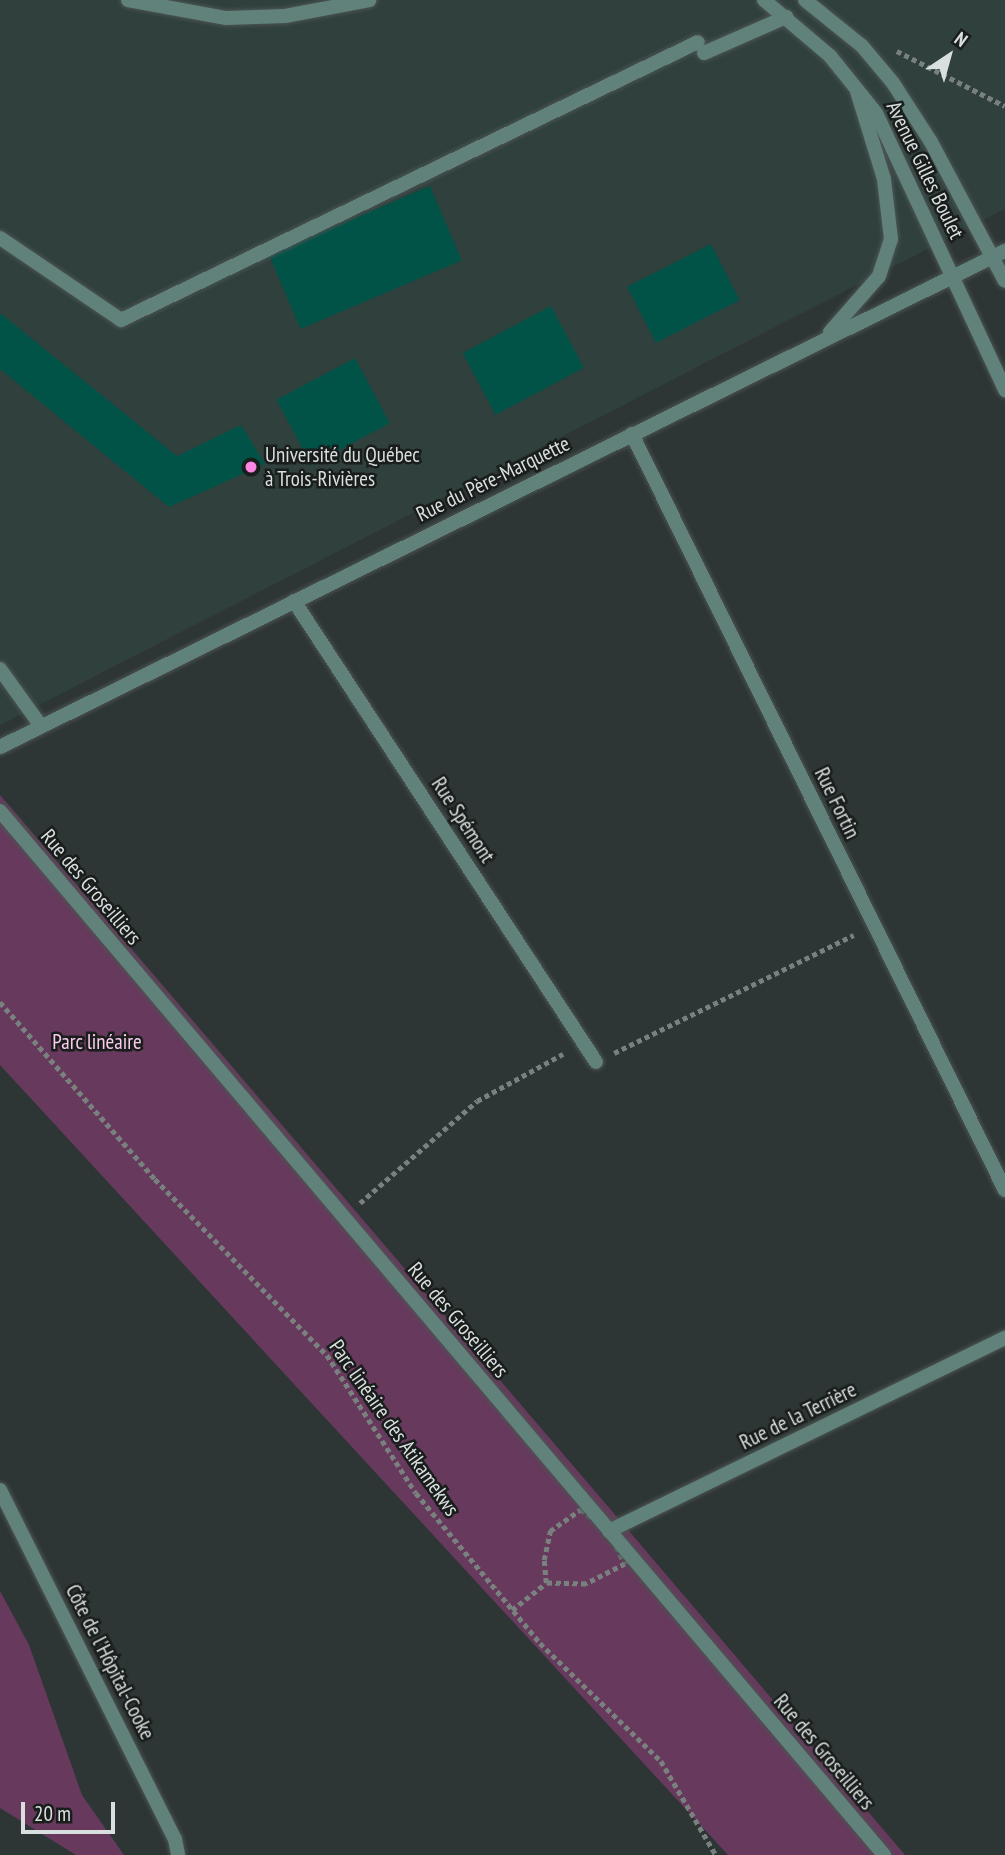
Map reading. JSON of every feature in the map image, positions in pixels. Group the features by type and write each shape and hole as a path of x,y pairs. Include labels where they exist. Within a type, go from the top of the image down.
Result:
{"street":[{"path":"128,0 153,2 226,18 285,16 370,0"},
{"name":"Avenue Gilles Boulet","path":"764,0 786,17 855,83 885,128 1005,390"},
{"name":"Avenue Gilles Boulet","path":"805,0 874,58 931,142 999,254 1005,281"},
{"path":"0,238 121,320 701,48 786,17"},
{"path":"821,340 872,286 890,251 889,199 855,83"},
{"name":"Rue du Père-Marquette","path":"0,747 999,254"},
{"name":"Rue Fortin","path":"632,434 1005,1190"},
{"name":"Rue Spémont","path":"294,601 596,1062"},
{"path":"0,670 41,726"},
{"name":"Rue des Groseilliers","path":"0,811 884,1855"},
{"name":"Rue de la Terrière","path":"610,1531 1005,1338"},
{"name":"Côte de l'Hôpital-Cooke","path":"0,1490 175,1839 178,1855"}],"path":[{"path":"874,58 895,50 1005,106"},
{"path":"596,1062 874,925"},
{"name":"Parc linéaire des Atikamekws","path":"0,1002 155,1179 327,1355 416,1493 512,1610 661,1761 716,1855"},
{"path":"344,1217 477,1101 582,1042"},
{"path":"512,1610 546,1583 586,1584 625,1564 610,1531 581,1509 557,1523 546,1541 546,1583"}],"shaded area":[{"name":"Université du Québec à Trois-Rivières","path":"0,0 1005,0 1005,209 0,725"}],"green space":[{"name":"Parc linéaire","path":"0,795 905,1855 728,1855 0,1065"},
{"path":"0,1591 29,1645 82,1795 124,1855 76,1855 0,1808"}],"building":[{"path":"430,186 462,261 301,329 269,254"},
{"path":"711,244 740,300 656,343 627,287"},
{"path":"551,306 584,368 496,415 463,353"},
{"path":"0,313 177,456 241,425 265,464 169,507 0,369"},
{"path":"355,358 390,423 311,465 276,400"}],"place":[{"name":"Université du Québec à Trois-Rivières","path":"251,467"}]}
